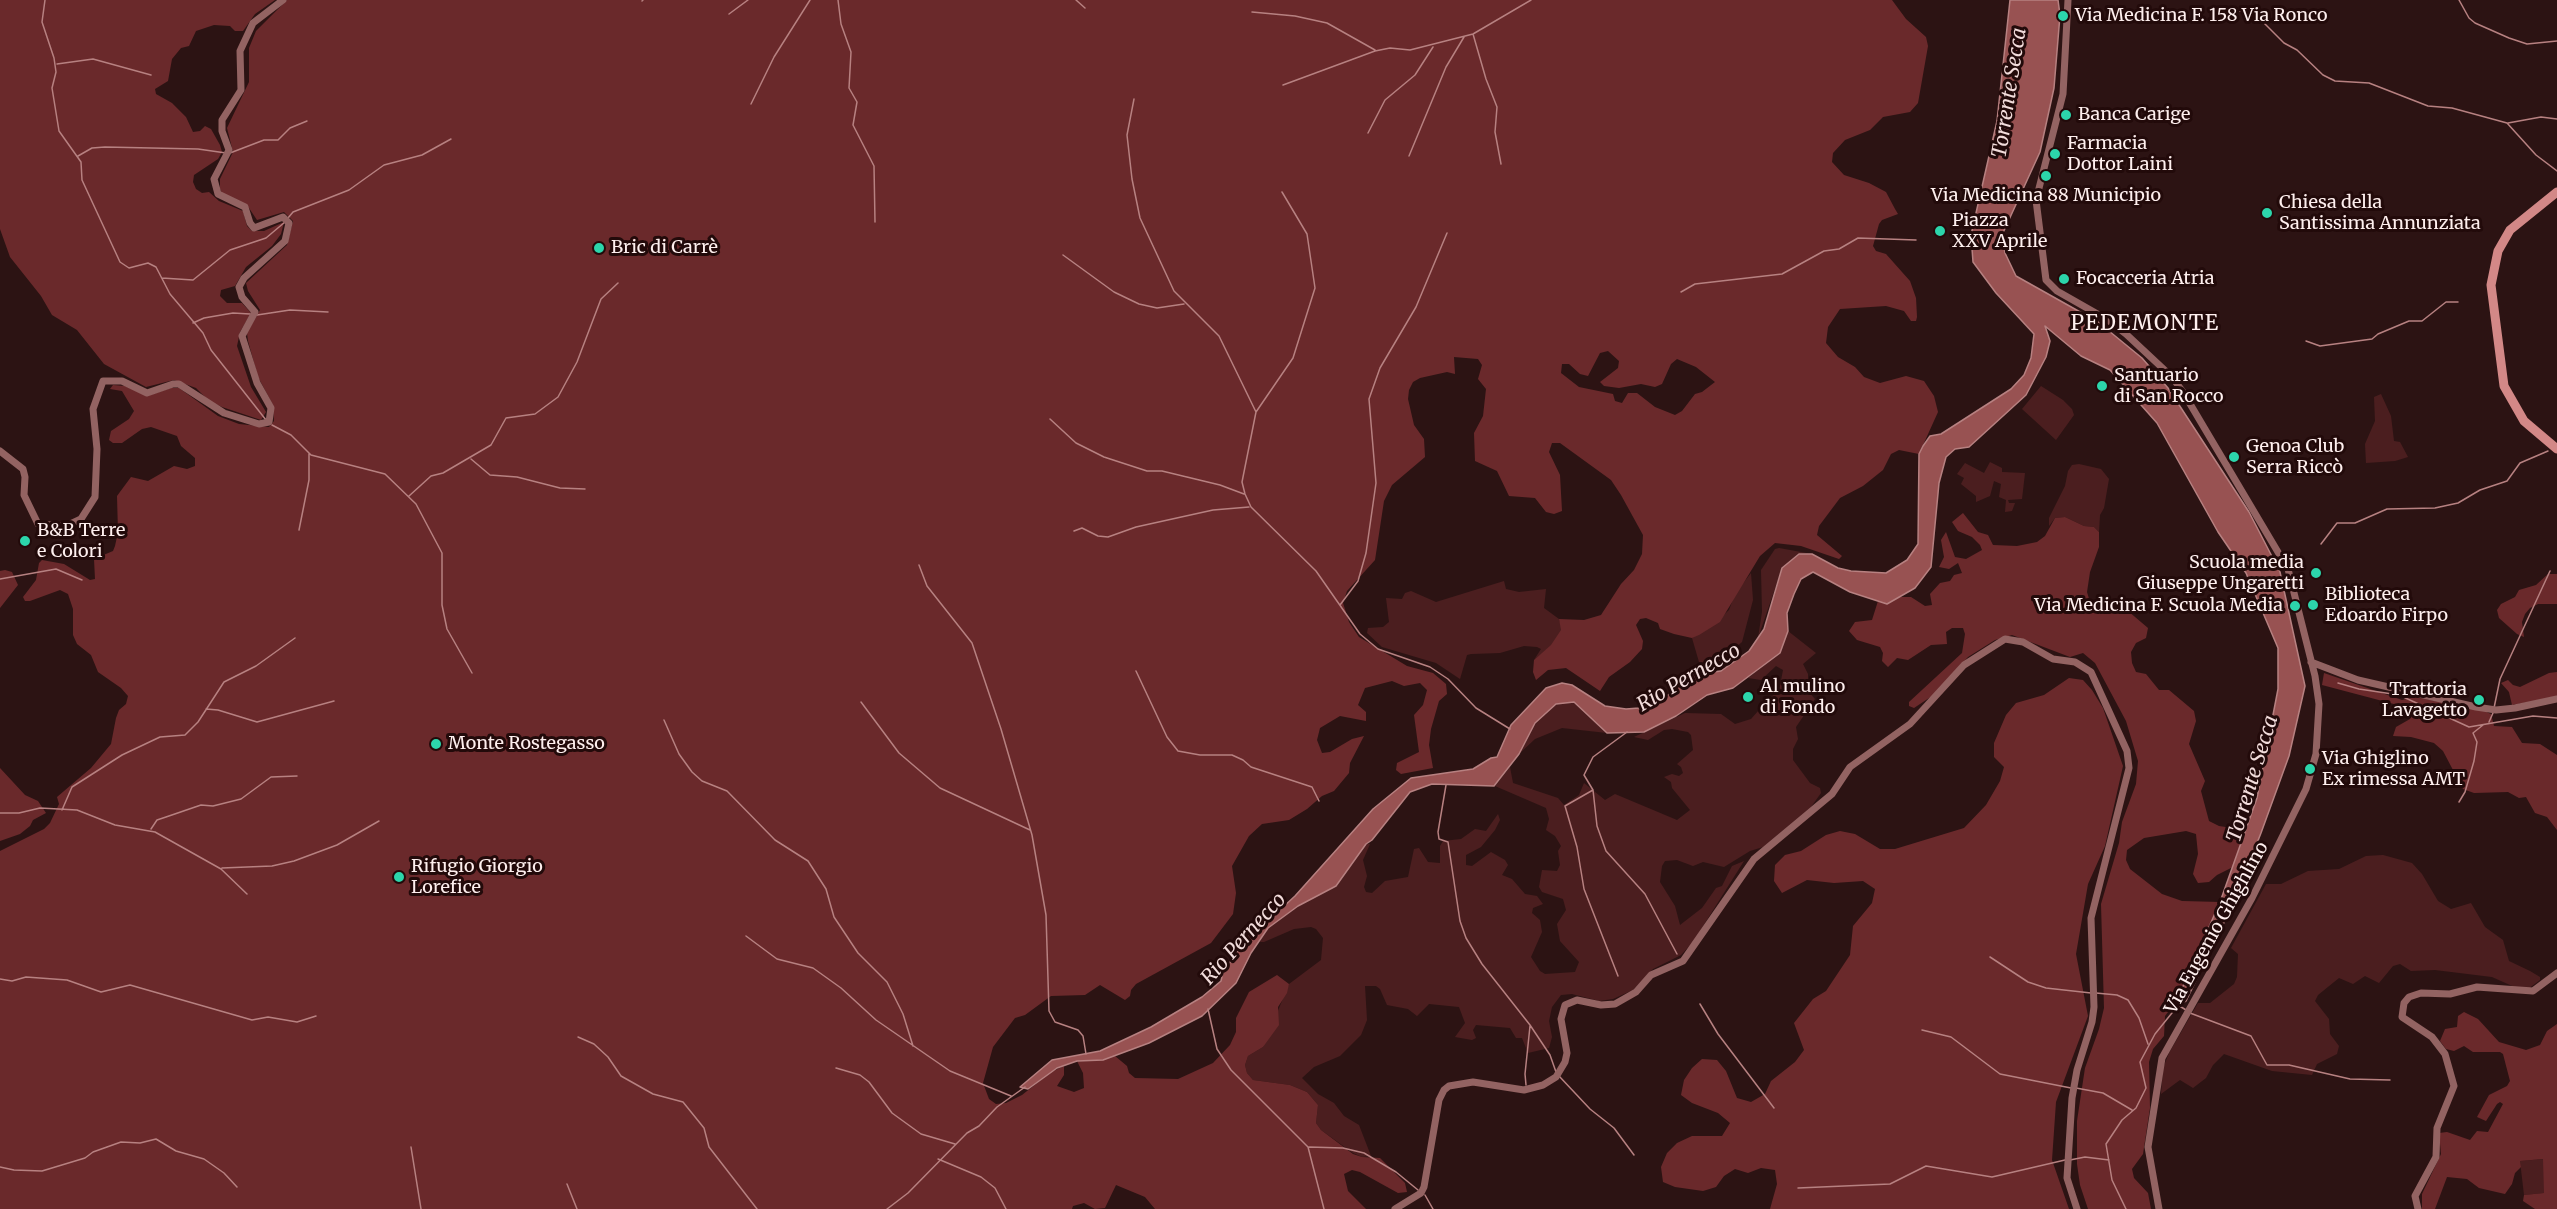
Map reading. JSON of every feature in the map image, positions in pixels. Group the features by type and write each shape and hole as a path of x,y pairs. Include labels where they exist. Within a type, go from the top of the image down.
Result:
{"highway":[{"path":"2557,192 2516,222 2505,236 2495,262 2491,295 2502,378 2508,396 2528,426 2557,449"}],"main road":[{"path":"0,451 23,469 26,477 24,495 38,524 71,525 81,519 91,506 97,484 93,409 98,390 104,381 122,381 147,393 179,384 198,395 204,402 234,417 264,425 271,418 271,408 257,384 243,341 243,331 254,318 255,312 242,297 239,287 244,278 285,241 289,224 283,217 254,228 245,207 218,194 214,179 229,150 222,131 222,120 241,90 240,51 253,23 283,0"},
{"name":"Via Eugenio Ghighlino","path":"2068,0 2063,94 2036,200 2046,280 2057,291 2108,320 2126,334 2172,377 2183,392 2288,569 2319,705 2316,754 2306,789 2252,898 2162,1058 2148,1147 2159,1209"},
{"path":"1395,1209 1420,1193 1424,1187 1439,1100 1444,1090 1449,1086 1473,1082 1524,1090 1536,1088 1556,1077 1565,1062 1567,1053 1561,1019 1565,1005 1577,1000 1601,1005 1615,1004 1636,992 1651,975 1683,961 1754,859 1832,794 1850,767 1910,723 1964,664 2005,639 2023,642 2053,659 2075,662 2091,672 2127,752 2129,768 2091,918 2094,1007 2072,1098 2067,1178 2077,1209"},
{"path":"2311,662 2358,680 2476,707 2496,710 2557,699"},
{"path":"2418,1209 2415,1196 2436,1157 2437,1128 2454,1086 2445,1054 2432,1037 2402,1017 2404,1003 2409,997 2421,993 2450,993 2477,987 2534,991 2557,973"}],"shaded area":[{"path":"0,0 275,0 255,14 243,31 235,31 230,26 214,25 196,31 189,46 181,48 172,59 168,81 155,89 156,94 172,103 186,117 193,132 200,131 205,126 211,129 220,145 222,152 218,159 194,175 193,182 196,189 202,193 209,192 219,201 243,211 247,226 252,231 264,231 284,222 281,234 272,246 246,267 235,286 221,290 220,296 227,303 242,303 251,313 240,332 237,346 251,387 266,412 261,420 222,407 209,401 196,388 174,380 146,387 104,364 77,330 52,315 41,296 10,257 0,229"},
{"path":"287,0 1892,0 1906,19 1926,37 1928,46 1918,103 1910,112 1883,117 1870,130 1845,140 1833,153 1832,162 1844,175 1869,183 1886,192 1898,214 1882,220 1873,246 1876,251 1886,254 1910,281 1916,298 1917,317 1916,321 1911,321 1904,311 1886,306 1840,309 1828,327 1826,343 1838,357 1855,367 1864,377 1880,383 1906,376 1924,381 1934,396 1938,412 1919,454 1899,450 1891,454 1883,470 1863,486 1840,498 1819,526 1817,535 1842,556 1839,559 1801,546 1775,543 1760,556 1720,622 1699,635 1692,638 1674,634 1660,629 1658,623 1646,618 1640,619 1636,625 1643,641 1642,649 1630,662 1609,677 1600,691 1566,668 1548,670 1536,680 1533,672 1534,660 1551,645 1561,630 1559,619 1584,620 1601,615 1621,584 1634,570 1642,554 1643,535 1621,495 1611,480 1560,443 1552,443 1549,452 1560,475 1562,511 1554,514 1546,512 1535,498 1509,496 1497,471 1475,461 1474,433 1483,416 1486,389 1478,379 1482,365 1478,359 1454,357 1455,374 1447,372 1420,378 1413,382 1408,399 1414,425 1424,439 1425,457 1392,485 1384,501 1375,560 1347,591 1343,603 1349,622 1359,637 1407,666 1433,673 1446,684 1447,694 1439,701 1431,729 1429,745 1433,768 1401,774 1396,770 1397,763 1419,752 1414,715 1423,705 1427,690 1420,683 1404,686 1392,681 1365,688 1358,705 1366,712 1366,721 1340,716 1320,728 1317,740 1322,753 1330,752 1352,739 1364,736 1350,763 1349,773 1334,791 1322,796 1307,809 1289,820 1262,824 1249,836 1232,866 1236,893 1233,914 1211,943 1136,984 1130,996 1125,1000 1100,985 1085,995 1051,996 1025,1015 1015,1018 993,1047 983,1083 989,1099 996,1104 1006,1103 1022,1095 1051,1072 1064,1066 1064,1075 1057,1086 1074,1092 1084,1088 1083,1073 1077,1061 1115,1056 1127,1066 1129,1073 1135,1078 1178,1079 1213,1063 1230,1045 1236,1032 1236,1018 1249,992 1277,975 1289,984 1287,993 1278,1007 1279,1025 1263,1047 1248,1056 1245,1065 1247,1073 1253,1080 1290,1085 1307,1092 1318,1105 1316,1123 1321,1130 1353,1154 1380,1158 1405,1183 1407,1192 1398,1193 1360,1172 1352,1170 1344,1174 1348,1191 1366,1209 1155,1209 1145,1197 1116,1185 1105,1208 1095,1209 1084,1203 1073,1206 1072,1209 0,1209 0,851 44,829 50,823 59,804 57,797 91,768 111,744 116,718 119,710 126,704 128,696 121,688 98,672 91,655 77,644 73,635 73,609 68,594 60,590 30,601 25,601 23,597 36,580 39,563 42,560 64,564 90,580 95,579 94,559 113,551 115,546 118,532 117,496 131,477 148,481 174,466 187,469 195,466 195,458 181,446 177,436 151,427 142,429 122,443 113,443 109,440 111,431 129,419 134,411 122,391 110,389 113,385 125,386 147,396 171,388 179,388 218,416 239,424 269,427 274,421 273,405 258,377 248,341 247,333 260,310 248,291 246,283 287,245 293,221 284,212 257,220 247,205 223,195 220,189 220,179 233,152 227,128 249,82 249,48 256,31","holes":["1608,351 1619,361 1618,368 1600,382 1604,386 1619,388 1641,384 1655,387 1662,384 1671,364 1677,359 1696,367 1715,382 1702,392 1695,394 1682,411 1675,415 1655,407 1637,393 1628,393 1622,403 1615,401 1613,394 1579,387 1561,373 1562,364 1569,364 1580,374 1588,376 1600,353"]},
{"path":"2041,386 2063,400 2072,409 2074,415 2056,440 2022,409"},
{"path":"2381,394 2391,416 2394,441 2400,442 2408,457 2395,461 2366,463 2365,444 2375,421 2374,397"},
{"path":"1990,462 2002,468 2002,472 2025,473 2022,499 2008,500 2009,503 2015,503 2012,511 2005,512 2006,500 1999,497 2001,484 1994,481 1990,496 1976,502 1976,496 1961,484 1964,478 1957,474 1965,463 1984,473"},
{"path":"2079,464 2101,469 2109,479 2104,508 2100,515 2099,532 2094,527 2084,526 2065,517 2055,518 2049,526 2049,518 2065,486 2068,471 2072,465"},
{"path":"1963,513 1978,532 1988,535 1993,545 2017,546 2037,542 2045,536 2055,518 2065,517 2084,526 2094,527 2099,532 2099,547 2090,572 2087,592 2090,602 2099,607 2128,611 2148,628 2146,638 2136,643 2131,652 2136,672 2146,674 2159,690 2169,690 2194,711 2196,721 2189,744 2205,781 2201,791 2209,821 2219,826 2239,829 2243,839 2233,867 2209,882 2198,883 2193,874 2198,854 2196,834 2186,831 2144,838 2127,850 2126,860 2130,869 2162,894 2182,901 2220,902 2177,1000 2165,1016 2164,1036 2153,1049 2149,1062 2150,1108 2143,1154 2132,1169 2134,1178 2148,1193 2151,1209 2088,1209 2080,1185 2077,1164 2077,1121 2085,1068 2104,1008 2101,904 2119,843 2122,822 2136,784 2138,761 2126,721 2095,663 2083,653 2070,657 2012,635 1995,640 1968,657 1932,696 1914,708 1909,706 1909,702 1962,653 1965,634 1963,628 1952,628 1946,632 1947,644 1931,645 1908,660 1897,658 1888,667 1882,661 1883,653 1880,647 1857,640 1849,631 1855,622 1872,620 1878,601 1887,603 1900,597 1911,597 1925,606 1932,605 1930,594 1940,583 1950,581 1954,575 1962,573 1958,563 1949,569 1939,567 1944,557 1941,540 1946,532 1955,557 1966,559 1982,550 1972,537 1958,531 1952,522"},
{"path":"1775,549 1812,554 1799,554 1782,568 1758,638 1762,612 1761,570"},
{"path":"0,571 12,572 18,585 0,608"},
{"path":"1751,573 1753,600 1742,642 1715,665 1699,662 1692,638 1715,623 1729,610 1735,594"},
{"path":"2548,574 2557,574 2557,604 2538,604 2530,608 2522,622 2524,637 2517,634 2499,618 2497,610 2501,604 2515,597 2519,590 2536,585"},
{"path":"1504,581 1506,589 1519,592 1546,589 1544,608 1559,619 1562,630 1552,645 1534,660 1541,649 1537,647 1524,646 1500,653 1467,655 1460,679 1436,663 1382,647 1367,633 1368,628 1383,627 1389,622 1386,598 1402,599 1405,593 1411,591 1436,602"},
{"path":"1788,631 1816,653 1803,664 1808,674 1808,691 1815,699 1796,727 1798,739 1793,749 1793,760 1810,783 1820,788 1821,793 1811,807 1763,847 1750,851 1724,867 1703,862 1693,866 1677,860 1665,861 1660,882 1675,906 1680,925 1702,908 1716,888 1722,886 1732,866 1744,861 1693,942 1681,955 1653,969 1633,990 1613,999 1599,1001 1572,994 1561,995 1552,1007 1549,1021 1552,1037 1549,1048 1528,1053 1522,1038 1516,1038 1510,1028 1476,1025 1473,1030 1476,1038 1472,1040 1455,1037 1465,1023 1459,1007 1429,1004 1417,1016 1408,1009 1387,1005 1380,989 1376,986 1365,986 1367,1020 1361,1035 1340,1056 1314,1067 1302,1078 1318,1094 1334,1103 1344,1116 1359,1125 1371,1156 1362,1157 1353,1153 1321,1130 1316,1123 1318,1105 1307,1092 1290,1085 1253,1080 1247,1073 1245,1065 1248,1056 1263,1047 1289,984 1321,960 1323,938 1316,929 1311,927 1294,929 1260,942 1262,937 1268,928 1298,906 1366,844 1370,844 1363,860 1367,876 1364,887 1366,892 1372,893 1385,881 1408,877 1414,849 1419,848 1428,862 1440,863 1440,846 1443,841 1461,839 1475,829 1486,831 1498,814 1500,820 1495,830 1481,847 1466,855 1466,865 1472,866 1491,852 1505,860 1508,865 1502,875 1512,879 1525,894 1537,896 1543,904 1533,908 1532,913 1540,920 1542,932 1531,957 1540,971 1545,974 1575,972 1579,962 1560,941 1557,924 1566,910 1563,899 1542,892 1539,887 1542,870 1557,871 1560,865 1558,851 1561,846 1555,836 1546,830 1549,819 1546,808 1495,786 1510,767 1513,783 1558,798 1564,805 1579,795 1584,783 1605,800 1615,794 1677,820 1690,810 1672,788 1671,782 1664,777 1672,774 1679,776 1683,773 1677,764 1693,750 1691,735 1688,732 1672,729 1664,730 1648,740 1634,737 1685,713 1721,714 1735,724 1751,719 1759,710 1760,705 1779,691 1783,670 1776,666 1761,680 1748,678 1780,653"},
{"path":"2557,672 2557,697 2512,705 2509,692 2501,683 2508,680 2520,687 2549,673"},
{"path":"2324,673 2402,700 2415,697 2482,710 2491,714 2494,726 2512,727 2522,743 2540,744 2557,755 2557,830 2547,817 2535,813 2526,797 2519,798 2508,792 2474,793 2463,789 2443,751 2434,743 2411,737 2393,736 2396,727 2410,719 2409,708 2322,685"},
{"path":"2069,678 2083,680 2092,690 2103,708 2123,766 2105,846 2088,884 2076,954 2088,1016 2056,1102 2052,1160 2069,1209 1770,1209 1777,1184 1775,1170 1761,1168 1748,1173 1735,1169 1724,1176 1716,1187 1703,1191 1675,1187 1663,1182 1661,1167 1667,1153 1677,1143 1692,1136 1722,1136 1730,1123 1718,1113 1692,1103 1681,1095 1684,1080 1692,1068 1702,1059 1717,1060 1726,1071 1737,1098 1751,1102 1765,1094 1771,1081 1795,1062 1804,1050 1794,1023 1813,999 1826,991 1850,955 1853,926 1872,903 1875,889 1863,881 1834,883 1807,880 1782,893 1774,881 1775,865 1785,855 1801,851 1826,835 1840,831 1855,834 1880,849 1895,849 1964,828 1986,805 2000,781 2004,767 1994,757 1994,743 2006,715 2016,703 2044,695"},
{"path":"1574,702 1607,733 1562,728 1535,739 1519,754 1535,723 1556,703"},
{"path":"0,768 25,795 38,801 46,813 33,820 30,826 20,834 0,841"},
{"path":"2383,855 2412,863 2422,874 2438,901 2451,909 2471,903 2485,927 2503,940 2509,961 2540,977 2540,980 2528,989 2519,989 2492,977 2435,970 2411,971 2400,964 2393,966 2379,983 2365,976 2353,984 2339,978 2318,995 2315,1001 2329,1019 2330,1034 2339,1046 2337,1054 2317,1064 2312,1075 2272,1071 2224,1054 2213,1065 2206,1078 2193,1088 2180,1080 2161,1094 2163,1068 2169,1053 2198,1003 2210,1003 2234,984 2237,977 2238,954 2231,948 2266,884 2281,884 2308,871 2339,869 2366,856"},
{"path":"2464,1012 2478,1019 2499,1042 2526,1050 2540,1045 2547,1031 2557,1024 2557,1209 2535,1209 2523,1201 2524,1195 2544,1193 2543,1159 2520,1161 2521,1167 2515,1173 2512,1184 2505,1194 2479,1188 2467,1179 2447,1177 2435,1209 2422,1209 2422,1194 2441,1154 2439,1133 2447,1132 2470,1140 2477,1131 2488,1132 2503,1104 2500,1102 2497,1104 2486,1121 2477,1117 2489,1095 2507,1086 2510,1081 2503,1054 2500,1052 2473,1052 2464,1046 2454,1051 2446,1049 2440,1041 2445,1029 2457,1027 2458,1016"},
{"path":"2544,1159 2544,1193 2524,1195 2520,1161"}],"water":[{"path":"2010,0 2058,0 2060,15 2054,88 2040,152 2002,235 2005,253 2016,276 2098,322 2142,358 2168,388 2249,512 2280,572 2305,686 2289,756 2261,833 2233,904 2186,1001 2180,1004 2177,1000 2220,902 2257,798 2278,689 2278,648 2246,573 2218,532 2157,423 2110,370 2081,356 2045,326 2050,341 2046,357 2026,395 1969,447 1955,449 1946,457 1939,483 1931,567 1915,588 1887,604 1850,592 1813,572 1801,579 1794,594 1787,613 1788,631 1780,653 1733,688 1707,695 1676,716 1644,732 1607,733 1574,702 1556,704 1535,723 1519,754 1494,786 1432,784 1410,792 1372,840 1366,844 1336,886 1298,906 1268,928 1251,953 1236,983 1202,1016 1149,1043 1103,1060 1077,1061 1057,1068 1028,1089 1020,1087 1052,1060 1100,1051 1151,1027 1202,997 1221,981 1223,972 1261,919 1281,909 1295,896 1373,809 1411,778 1473,769 1497,757 1511,725 1546,688 1562,683 1572,685 1605,706 1639,708 1670,694 1690,675 1721,671 1749,651 1764,629 1782,568 1799,554 1812,554 1838,568 1851,571 1886,573 1907,560 1918,544 1919,454 1923,446 1930,436 1941,434 2011,389 2024,375 2031,358 2034,334 1996,293 1973,262 1971,235 1997,121"}],"waterway":[{"path":"45,0 42,22 54,58 56,72 52,88 59,131 81,162 82,180 120,262 129,268 148,263 156,267 170,294 203,333 211,350 266,420"},
{"path":"729,14 748,0"},
{"path":"751,104 774,57 810,0"},
{"path":"838,0 841,24 851,52 849,88 857,102 853,125 874,166 875,222"},
{"path":"1076,0 1085,8"},
{"path":"1283,85 1375,51 1390,48 1410,50 1473,34 1531,0"},
{"path":"2459,0 2469,18 2475,23 2509,38 2527,44 2557,41"},
{"path":"2235,9 2259,18 2284,43 2297,50 2323,75 2335,81 2369,83 2428,106 2452,108 2507,123 2536,155 2557,171"},
{"path":"1252,12 1295,16 1327,23 1375,50"},
{"path":"1473,34 1497,107 1495,132 1501,164"},
{"path":"1409,156 1446,67 1464,37"},
{"path":"1368,133 1385,100 1415,75 1433,47"},
{"path":"57,64 93,59 151,75"},
{"path":"1134,99 1127,135 1132,179 1140,218 1174,291 1219,336 1256,412"},
{"path":"2508,123 2541,117 2557,119"},
{"path":"230,153 264,140 278,140 290,128 307,121"},
{"path":"288,218 293,212 349,190 384,165 422,155 451,139"},
{"path":"78,156 92,148 105,147 198,149 226,153"},
{"path":"1282,192 1307,234 1315,288 1293,358 1256,412 1242,482 1245,494 1251,507 1316,571 1360,634 1378,649 1430,667 1448,679 1476,708 1510,729"},
{"path":"162,278 193,280 230,250 266,238 285,222"},
{"path":"1340,605 1358,581 1366,553 1376,483 1369,399 1380,368 1416,307 1447,233"},
{"path":"1681,292 1695,284 1782,274 1824,251 1839,249 1858,238 1916,240"},
{"path":"1063,255 1114,292 1139,304 1157,308 1184,304"},
{"path":"409,496 431,476 443,473 491,445 506,418 535,414 558,397 577,362 601,299 618,283"},
{"path":"2306,341 2320,346 2372,339 2378,334 2409,321 2422,321 2446,302 2458,302"},
{"path":"257,315 290,310 328,312"},
{"path":"193,323 204,318 233,313 250,314"},
{"path":"1050,419 1076,443 1104,457 1147,471 1162,471 1220,485 1244,494"},
{"path":"272,425 291,435 311,455 385,474 416,504 442,553 442,605 447,629 472,673"},
{"path":"2321,544 2337,523 2355,523 2387,509 2435,508 2458,503 2480,490 2507,481 2520,463 2548,451"},
{"path":"299,530 309,480 309,454"},
{"path":"471,459 490,475 517,477 560,488 585,489"},
{"path":"1074,531 1082,528 1098,536 1108,537 1136,527 1213,510 1249,507"},
{"path":"919,565 927,586 972,643 1001,729 1032,835 1046,915 1049,1011 1055,1022 1078,1030 1083,1036 1086,1054"},
{"path":"0,579 56,569 82,580"},
{"path":"2494,708 2500,679 2550,571"},
{"path":"62,810 72,787 122,755 160,737 185,735 198,722 224,682 256,666 295,638"},
{"path":"1136,671 1167,737 1178,751 1200,755 1232,755 1251,767 1312,787 1319,801"},
{"path":"2338,683 2359,689 2399,695 2469,727 2533,716 2557,718"},
{"path":"206,709 218,710 257,722 334,701"},
{"path":"861,702 899,753 940,788 1030,830"},
{"path":"2489,722 2493,713"},
{"path":"664,720 679,754 692,772 702,781 727,791 775,840 808,861 826,889 834,917 858,953 887,982 903,1014 913,1046"},
{"path":"2459,802 2465,792 2474,761 2477,742 2473,733 2483,725"},
{"path":"1627,732 1593,757 1584,775 1593,790 1597,826 1606,851 1645,894 1677,954"},
{"path":"151,829 157,820 201,805 213,806 241,799 271,777 297,776"},
{"path":"1446,785 1438,832 1439,839 1448,842 1460,921 1466,938 1482,964 1530,1025 1550,1055 1556,1072"},
{"path":"1593,790 1565,806 1577,847 1584,889 1618,976"},
{"path":"0,813 19,813 40,808 77,810 115,825 155,832 221,869 247,894"},
{"path":"222,868 272,866 294,861 337,845 379,821"},
{"path":"746,936 777,959 813,968 841,988 876,1020 950,1071 1011,1096"},
{"path":"1990,957 2028,982 2046,988 2091,993"},
{"path":"0,979 12,981 26,977 67,980 101,992 130,985 252,1020 268,1017 297,1022 316,1016"},
{"path":"2096,993 2117,995 2128,1000 2139,1018 2148,1044"},
{"name":"Torrente Secca","path":"2126,1209 2112,1180 2106,1144 2122,1120 2136,1108 2146,1088 2140,1062 2155,1034 2180,1003"},
{"path":"1700,1004 1718,1034 1774,1108"},
{"name":"Torrente Secca","path":"2178,1005 2186,1010"},
{"path":"1208,1009 1217,1049 1231,1070 1308,1147 1324,1209"},
{"path":"2190,1013 2251,1036 2267,1065 2289,1065 2350,1079 2390,1080"},
{"path":"1526,1085 1530,1026"},
{"path":"1922,1030 1951,1037 2000,1074 2071,1088"},
{"path":"578,1037 594,1044 608,1057 621,1076 653,1094 683,1102 704,1128 709,1147 757,1209"},
{"path":"836,1068 860,1075 869,1082 892,1113 921,1134 955,1144"},
{"path":"1559,1076 1590,1109 1614,1128 1634,1155"},
{"name":"Rio Pernecco","path":"887,1209 908,1193 967,1133 979,1126 997,1107 1025,1087"},
{"path":"2076,1088 2103,1093 2132,1110"},
{"path":"0,1167 42,1171 85,1158 93,1152 121,1142 140,1143 156,1139 176,1151 204,1159 224,1173 237,1187"},
{"path":"411,1147 421,1209"},
{"path":"1309,1147 1343,1148 1364,1153 1396,1172 1418,1190"},
{"path":"2070,1160 2085,1157 2109,1160"},
{"path":"938,1159 981,1177 995,1188 1006,1209"},
{"path":"1798,1188 1890,1184 1926,1166 1992,1177 2065,1160"},
{"path":"567,1184 577,1209"},
{"path":"1425,1195 1433,1209"}],"place":[{"name":"Via Medicina F. 158 Via Ronco","path":"2063,16"},
{"name":"Banca Carige","path":"2066,115"},
{"name":"Farmacia Dottor Laini","path":"2055,154"},
{"name":"Via Medicina 88 Municipio","path":"2046,176"},
{"name":"Chiesa della Santissima Annunziata","path":"2267,213"},
{"name":"Piazza XXV Aprile","path":"1940,231"},
{"name":"Bric di Carrè","path":"599,248"},
{"name":"Focacceria Atria","path":"2064,279"},
{"name":"Santuario di San Rocco","path":"2102,386"},
{"name":"Genoa Club Serra Riccò","path":"2234,457"},
{"name":"B&B Terre e Colori","path":"25,541"},
{"name":"Scuola media Giuseppe Ungaretti","path":"2316,573"},
{"name":"Biblioteca Edoardo Firpo","path":"2313,605"},
{"name":"Via Medicina F. Scuola Media","path":"2295,606"},
{"name":"Al mulino di Fondo","path":"1748,697"},
{"name":"Trattoria Lavagetto","path":"2479,700"},
{"name":"Monte Rostegasso","path":"436,744"},
{"name":"Via Ghiglino Ex rimessa AMT","path":"2310,769"},
{"name":"Rifugio Giorgio Lorefice","path":"399,877"}],"district":[{"name":"PEDEMONTE","path":"2145,324"}]}
